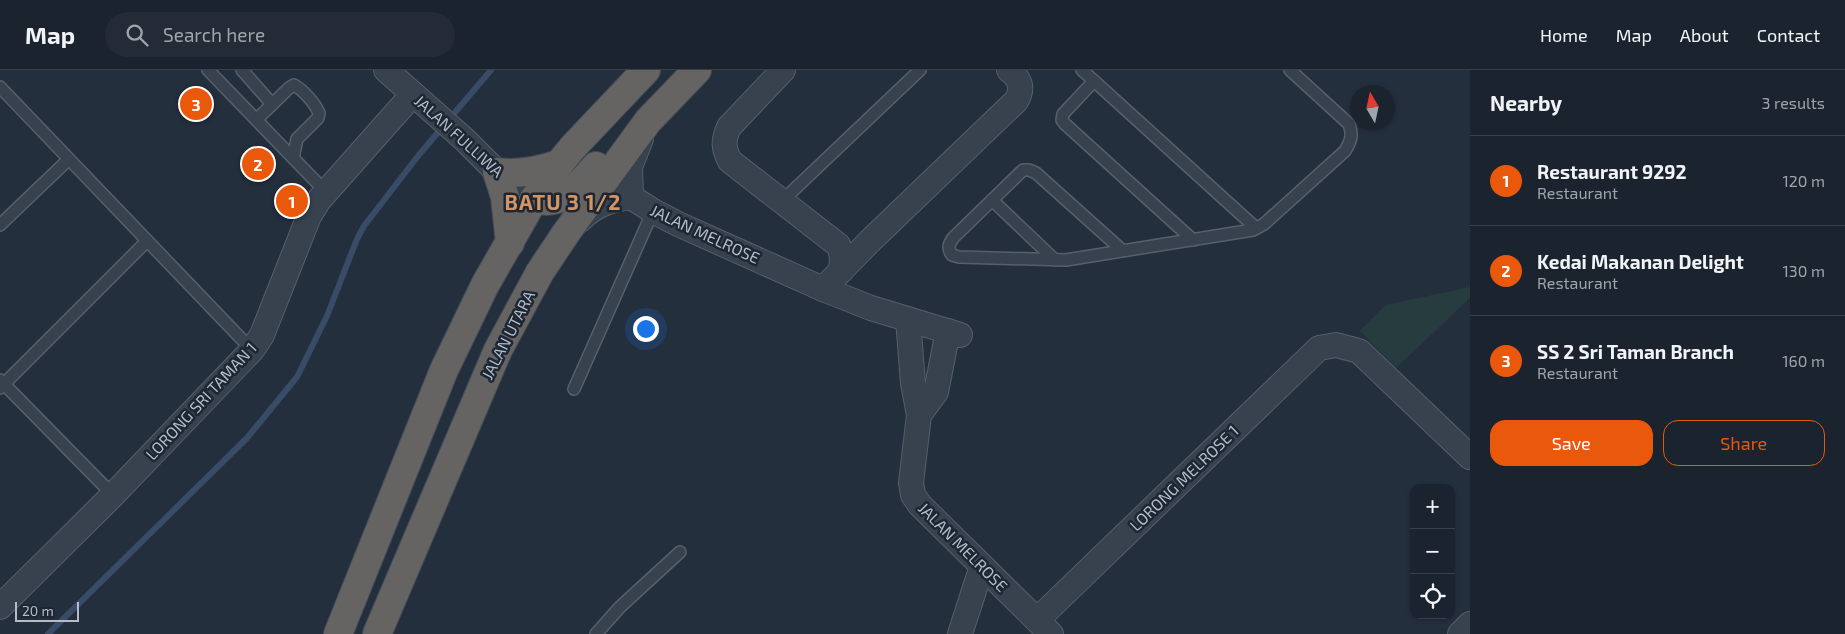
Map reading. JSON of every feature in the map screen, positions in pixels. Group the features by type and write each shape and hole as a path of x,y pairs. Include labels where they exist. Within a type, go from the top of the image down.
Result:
{"highway":[{"path":"338,634 444,370 485,285 534,199 560,164 573,147 646,70"},
{"name":"JALAN UTARA","path":"377,634 498,350 540,272 566,233 648,121 697,70"},
{"path":"534,199 544,202 556,200 572,192 614,146 648,121"},
{"path":"510,243 504,197 497,172 513,174 536,172 560,164"}],"street":[{"name":"JALAN FULLIWA","path":"386,70 465,140 497,172 534,199"},
{"path":"783,70 729,126 724,138 724,150 730,161 830,238 841,251 841,271"},
{"path":"824,289 870,241 1016,102 1021,88 1020,82 1009,70"},
{"name":"LORONG SRI TAMAN 1","path":"0,607 112,495 252,350 262,335 309,216 326,192 413,94"},
{"path":"566,233 596,206 617,199 631,197 630,167 648,121"},
{"name":"JALAN MELROSE","path":"631,197 653,211 824,289 871,308 954,333 936,392 920,415 911,483 914,495 920,505 1044,627"},
{"path":"830,238 849,245 870,241"},
{"path":"908,319 913,384 920,415"},
{"name":"LORONG MELROSE 1","path":"1044,627 1319,348 1336,345 1359,351 1470,457"},
{"path":"960,634 982,566"},
{"path":"1460,634 1470,624"}],"lane":[{"path":"208,70 326,192"},
{"path":"242,70 272,104"},
{"path":"782,201 920,70"},
{"path":"1082,70 1256,228"},
{"path":"1123,251 1036,173 1030,170 1023,170 949,244 949,250 952,255 1066,260 1193,240 1253,230 1264,224 1323,171 1351,142 1352,133 1349,124 1290,70"},
{"path":"1094,81 1063,114 1062,120 1193,240"},
{"path":"256,119 294,85 317,108 318,118 296,139 293,158"},
{"path":"0,87 252,350"},
{"path":"0,225 69,159"},
{"path":"992,200 1054,260"},
{"path":"574,389 653,211"},
{"path":"112,495 1,384 147,241"},
{"path":"596,634 620,607 680,552"}],"green space":[{"path":"1470,287 1470,298 1396,368 1360,331 1386,305"}],"waterway":[{"path":"48,634 247,438 297,377 327,316 357,239 364,226 418,156 491,70"}],"place":[{"name":"SS 2 Sri Taman Branch","path":"196,104"},
{"name":"Kedai Makanan Delight","path":"258,164"},
{"name":"Restaurant 9292","path":"292,201"}],"district":[{"name":"BATU 3 1/2","path":"563,203"}]}
